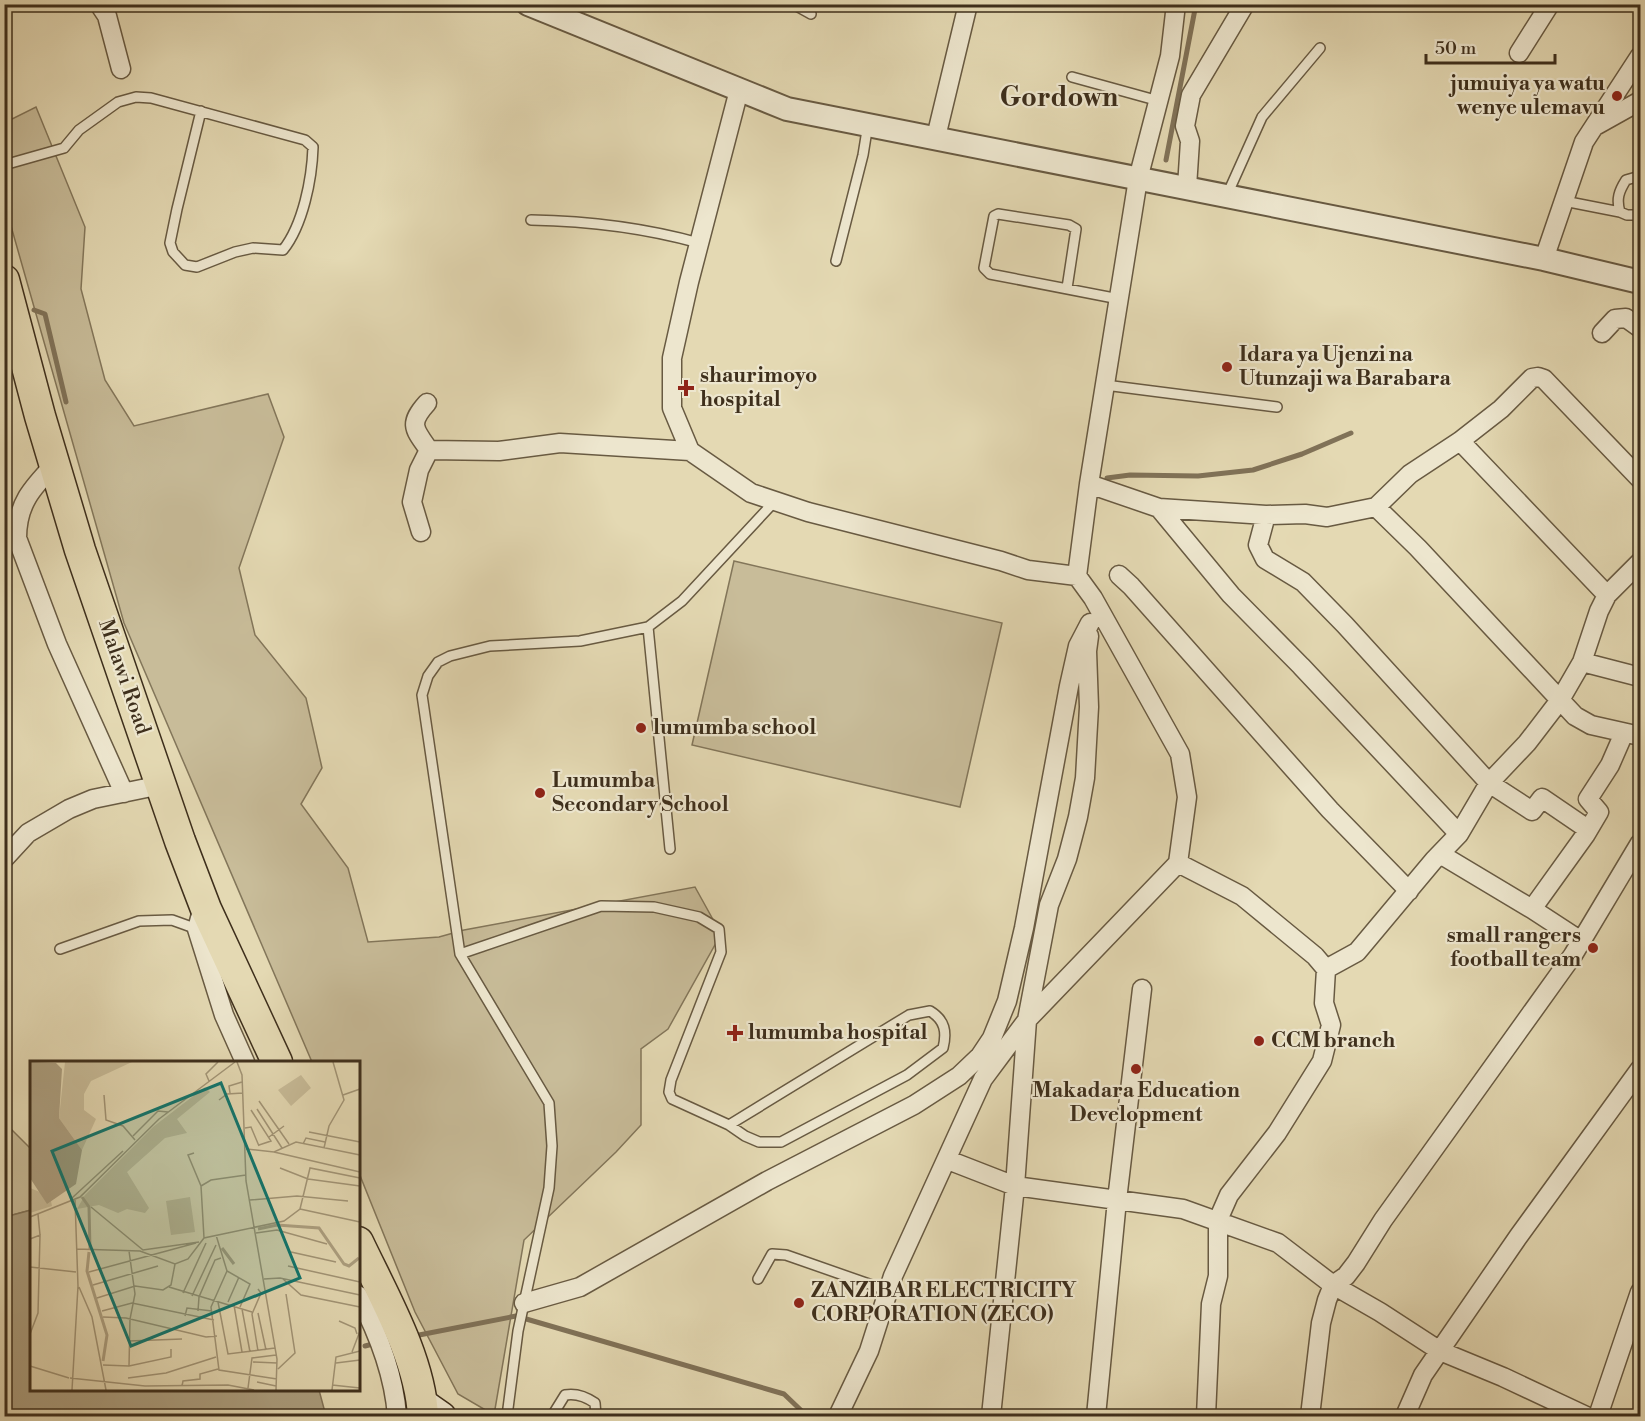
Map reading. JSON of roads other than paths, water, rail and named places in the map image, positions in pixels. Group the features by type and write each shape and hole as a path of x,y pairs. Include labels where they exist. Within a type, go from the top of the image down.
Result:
{"main road":[{"name":"Malawi Road","path":"4,280 39,416 80,550 161,785 202,919 276,1061"},
{"path":"360,1246 411,1356 421,1413"}],"street":[{"path":"99,4 107,16 121,69"},
{"path":"528,4 557,9 787,109 1544,259 1641,282"},
{"path":"936,137 968,4"},
{"path":"1077,576 1100,488 1118,387 1119,299 1170,56 1176,4"},
{"path":"1180,186 1190,141 1185,126 1191,95 1245,4"},
{"path":"1519,53 1550,4"},
{"path":"1544,259 1584,142 1641,56"},
{"path":"690,451 672,408 672,358 739,90"},
{"path":"1596,125 1641,101"},
{"path":"1602,333 1614,319 1626,318 1641,328"},
{"path":"1100,488 1159,508 1266,515 1305,514 1327,517 1376,507 1410,474 1460,441 1501,409 1532,378 1538,377 1544,379 1641,479"},
{"path":"427,403 417,415 415,430 429,450"},
{"path":"1460,441 1607,595"},
{"path":"429,450 499,451 560,443 690,451 751,494 808,512 1001,561 1028,570 1077,576 1093,598 1180,754 1187,797 1178,863 1027,1020 983,1078 948,1160 893,1276 869,1351 838,1416"},
{"path":"420,532 412,502 419,470 429,450"},
{"path":"54,465 29,491 17,522 17,538 57,644 124,793"},
{"path":"1376,507 1418,548 1575,716 1591,725 1632,735 1588,799 1599,812 1587,834 1532,909"},
{"path":"1159,508 1231,595 1459,834"},
{"path":"1185,540 1197,510"},
{"path":"1266,515 1258,545 1265,559 1302,582 1345,625 1489,783 1532,811 1542,798 1586,828 1587,834"},
{"path":"1326,969 1357,952 1459,834 1489,783 1527,742 1560,700 1582,662 1599,611 1607,595 1641,562"},
{"path":"1119,575 1330,810 1409,891"},
{"path":"991,1416 1015,1186 1027,1020 1049,905 1067,859 1085,778 1089,707 1087,651 1093,598"},
{"path":"523,1306 580,1287 767,1181 914,1105 959,1076 980,1056 992,1038 1007,1001 1024,928 1069,686 1078,646 1090,623"},
{"path":"1582,662 1641,677"},
{"path":"4,859 28,833 69,809 93,799 161,785"},
{"path":"1310,1416 1321,1323 1333,1285 1346,1276 1356,1263 1383,1221 1480,1087 1581,942 1641,843"},
{"path":"1440,854 1532,909 1581,942"},
{"path":"1178,863 1242,896 1315,956 1326,969 1324,1003 1331,1026 1322,1061 1277,1133 1229,1195 1218,1220 1218,1276 1211,1304 1206,1416"},
{"path":"202,919 224,1015 245,1061"},
{"path":"1096,1416 1117,1200 1142,989"},
{"path":"1405,1416 1423,1375 1518,1237 1641,1069"},
{"path":"948,1160 1015,1186 1183,1209 1278,1243 1333,1285 1440,1351 1503,1377 1586,1416"},
{"path":"1598,1416 1641,1292"},
{"path":"360,1299 369,1316 391,1381 421,1413"}],"lane":[{"path":"793,4 811,14"},
{"path":"1227,195 1262,117 1320,48"},
{"path":"1072,76 1159,101"},
{"path":"4,165 64,148 79,130 118,102 136,97 151,98 201,111 305,140 313,147 310,180 295,231 283,250 253,248 235,252 197,267 184,265 173,252 170,243 201,111"},
{"path":"836,261 863,155 868,124"},
{"path":"1620,212 1617,202 1619,190 1626,180 1641,176"},
{"path":"1564,201 1627,215 1641,215"},
{"path":"1067,288 1076,229 1070,225 998,214 994,216 984,268 990,274 1119,299"},
{"path":"531,220 563,220 665,233 699,243"},
{"path":"1118,387 1277,407"},
{"path":"507,1416 518,1331 549,1188 552,1146 549,1103 460,954 422,695 428,676 438,662 450,656 490,646 580,641 648,627 682,601 775,501"},
{"path":"648,627 670,849"},
{"path":"460,954 472,948 601,906 654,908 699,917 719,929 721,952 671,1080 669,1092 672,1099 729,1125 759,1142 781,1142 907,1075 943,1048 946,1037 943,1024 938,1016 930,1011 909,1015 729,1125"},
{"path":"60,949 139,921 202,919"},
{"path":"758,1279 772,1254 786,1255 889,1291"},
{"path":"552,1416 565,1395 574,1394 595,1403 596,1416"}],"waterway":[{"path":"1166,160 1196,4"},
{"path":"34,310 45,314 66,402"},
{"path":"1107,478 1130,475 1198,476 1253,470 1302,454 1351,433"},
{"path":"414,1336 516,1316 784,1394 807,1416"},
{"path":"365,1346 373,1344"}],"place":[{"name":"jumuiya ya watu wenye ulemavu","path":"1617,96"},
{"name":"Idara ya Ujenzi na Utunzaji wa Barabara","path":"1227,367"},
{"name":"shaurimoyo hospital","path":"686,388"},
{"name":"lumumba school","path":"641,728"},
{"name":"Lumumba Secondary School","path":"540,793"},
{"name":"small rangers football team","path":"1593,948"},
{"name":"lumumba hospital","path":"735,1033"},
{"name":"CCM branch","path":"1259,1041"},
{"name":"Makadara Education Development","path":"1136,1069"},
{"name":"ZANZIBAR ELECTRICITY CORPORATION (ZECO)","path":"799,1303"}],"district":[{"name":"Gordown","path":"1059,98"}]}
